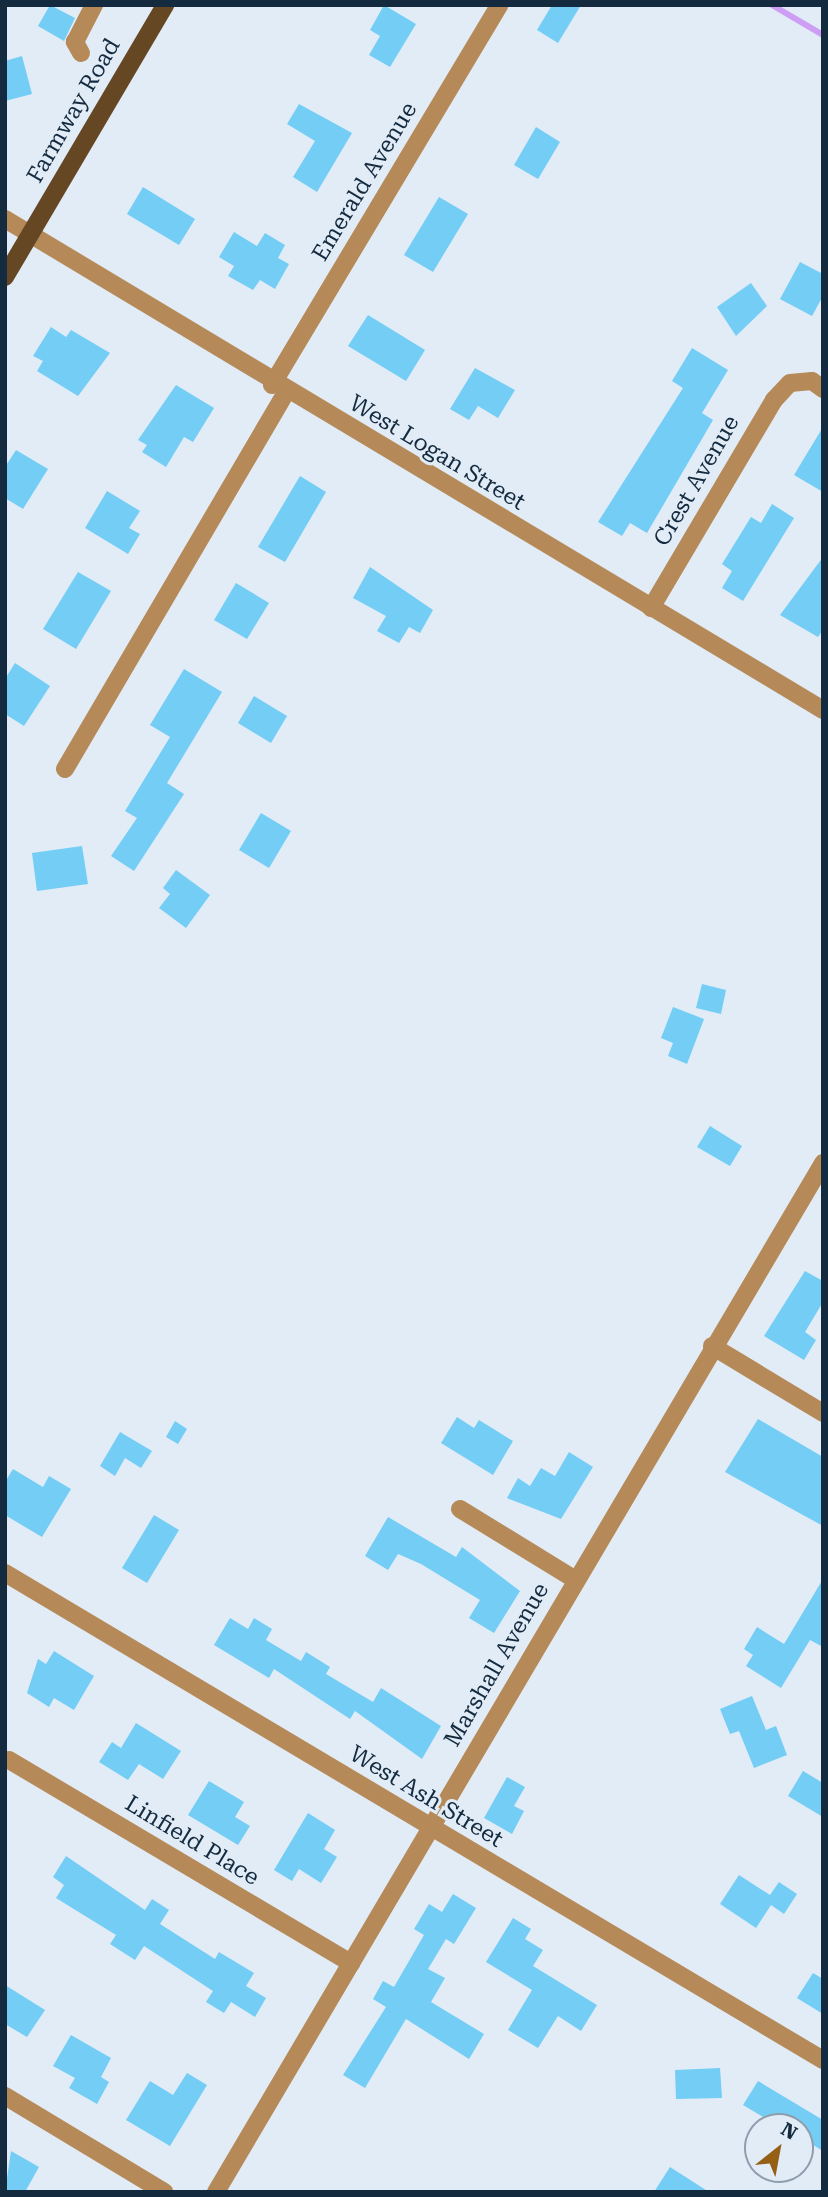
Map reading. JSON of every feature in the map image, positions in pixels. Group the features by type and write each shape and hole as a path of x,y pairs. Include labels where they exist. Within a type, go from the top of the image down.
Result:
{"main road":[{"name":"Farmway Road","path":"5,277 165,5"}],"street":[{"path":"81,53 75,42 94,5"},
{"name":"Emerald Avenue","path":"65,769 499,5"},
{"name":"West Logan Street","path":"5,219 279,389 822,709"},
{"name":"Crest Avenue","path":"651,608 774,400 790,383 812,382 823,389"},
{"name":"Marshall Avenue","path":"216,2192 712,1346 823,1163"},
{"path":"712,1346 823,1413"},
{"path":"460,1509 576,1580"},
{"name":"West Ash Street","path":"5,1573 823,2060"},
{"name":"Linfield Place","path":"9,1760 351,1963"},
{"path":"5,2095 164,2192"}],"building":[{"path":"50,5 75,18 64,41 38,26"},
{"path":"384,5 416,24 390,67 369,55 380,36 370,30"},
{"path":"552,5 581,5 558,43 537,30"},
{"path":"22,56 32,94 5,101 5,61"},
{"path":"299,104 352,133 317,192 293,177 315,141 287,124"},
{"path":"536,127 560,142 538,179 514,165"},
{"path":"143,187 195,219 179,245 127,214"},
{"path":"439,197 468,214 433,272 404,255"},
{"path":"234,232 257,246 265,233 285,245 278,258 289,264 275,289 260,280 253,290 228,276 234,266 219,257"},
{"path":"800,262 823,274 823,296 812,316 780,299"},
{"path":"751,283 767,306 736,336 717,307"},
{"path":"368,315 425,350 406,381 348,346"},
{"path":"51,327 66,337 71,330 110,353 78,396 37,371 43,361 33,356"},
{"path":"692,348 728,370 702,413 713,420 647,533 630,523 622,536 598,522 683,388 672,381"},
{"path":"475,368 515,390 498,418 478,406 469,420 450,409"},
{"path":"176,385 214,408 193,442 184,437 166,467 142,452 147,445 138,440"},
{"path":"823,427 823,492 794,475"},
{"path":"16,450 48,469 23,509 5,498 5,467"},
{"path":"300,476 326,492 285,562 258,547"},
{"path":"107,491 140,511 129,528 140,534 128,554 85,528"},
{"path":"772,504 794,518 743,601 722,588 732,571 722,564 751,517 761,523"},
{"path":"823,557 823,630 818,637 780,615"},
{"path":"370,567 433,610 420,633 409,627 399,643 377,631 386,616 353,598"},
{"path":"78,572 111,591 76,649 43,629"},
{"path":"236,583 269,603 247,639 214,620"},
{"path":"15,663 50,686 24,726 5,714 5,679"},
{"path":"184,669 222,692 167,783 184,794 134,871 111,856 137,818 125,811 170,737 150,725"},
{"path":"254,696 287,716 271,743 238,723"},
{"path":"261,813 291,831 269,868 239,850"},
{"path":"82,846 88,884 37,891 32,853"},
{"path":"176,870 210,895 186,928 159,908 170,894 163,888"},
{"path":"702,984 726,990 721,1014 696,1008"},
{"path":"673,1007 704,1019 687,1064 668,1056 673,1043 661,1038"},
{"path":"710,1126 742,1146 730,1166 697,1147"},
{"path":"805,1271 823,1281 823,1302 805,1332 816,1340 804,1360 764,1336"},
{"path":"457,1417 474,1428 479,1420 513,1441 493,1475 441,1443"},
{"path":"758,1419 823,1457 823,1526 725,1472"},
{"path":"175,1421 187,1429 178,1444 166,1437"},
{"path":"120,1432 152,1451 141,1468 125,1458 115,1476 100,1466"},
{"path":"569,1452 593,1467 561,1519 507,1498 518,1478 530,1486 541,1468 555,1476"},
{"path":"13,1469 43,1487 49,1476 71,1489 42,1537 5,1515 5,1482"},
{"path":"154,1515 179,1530 147,1583 122,1568"},
{"path":"388,1517 456,1557 462,1547 520,1591 494,1633 469,1618 480,1600 421,1564 398,1554 388,1570 365,1556"},
{"path":"823,1579 823,1647 810,1640 781,1688 746,1666 753,1655 744,1649 757,1627 784,1644"},
{"path":"230,1618 248,1629 254,1618 272,1629 266,1640 301,1661 306,1652 330,1667 326,1674 373,1702 381,1688 441,1726 422,1759 355,1711 350,1719 274,1669 269,1678 214,1645"},
{"path":"54,1651 94,1676 74,1710 54,1698 49,1707 27,1693 38,1659 46,1664"},
{"path":"752,1696 766,1730 776,1726 787,1755 754,1768 739,1731 730,1734 720,1709"},
{"path":"136,1723 181,1751 163,1779 139,1764 128,1780 99,1762 112,1742 121,1748"},
{"path":"803,1771 823,1783 823,1817 788,1796"},
{"path":"507,1777 525,1787 514,1806 524,1811 512,1834 484,1818"},
{"path":"209,1781 244,1802 235,1817 250,1826 238,1845 188,1815"},
{"path":"308,1813 335,1830 324,1849 337,1857 321,1883 299,1869 292,1881 274,1870"},
{"path":"66,1856 145,1910 152,1899 169,1910 160,1924 215,1959 219,1952 254,1973 246,1986 266,1998 255,2017 231,2002 224,2013 206,2002 213,1991 144,1946 135,1960 110,1944 116,1935 56,1898 64,1885 53,1877"},
{"path":"739,1875 770,1895 779,1882 797,1894 784,1914 771,1905 756,1928 720,1904"},
{"path":"453,1894 476,1908 454,1944 446,1939 428,1969 445,1978 431,2002 484,2034 469,2059 406,2019 365,2088 343,2075 386,2007 373,1999 383,1981 394,1987 424,1935 414,1929 429,1904 442,1912"},
{"path":"513,1918 531,1929 525,1939 543,1950 533,1966 597,2005 581,2031 558,2016 538,2048 508,2030 532,1990 486,1962"},
{"path":"813,1973 823,1979 823,2014 797,1998"},
{"path":"5,1985 45,2010 27,2037 5,2024"},
{"path":"71,2035 111,2058 101,2077 109,2082 97,2104 69,2088 75,2078 53,2066"},
{"path":"720,2068 722,2098 676,2099 675,2070"},
{"path":"187,2073 207,2085 170,2146 126,2120 150,2081 173,2095"},
{"path":"758,2081 811,2113 756,2113 743,2105"},
{"path":"814,2115 823,2120 823,2151 814,2146"},
{"path":"11,2151 39,2167 25,2192 5,2192"},
{"path":"670,2167 709,2192 654,2192"}],"waterway":[{"path":"772,5 823,35"}]}
